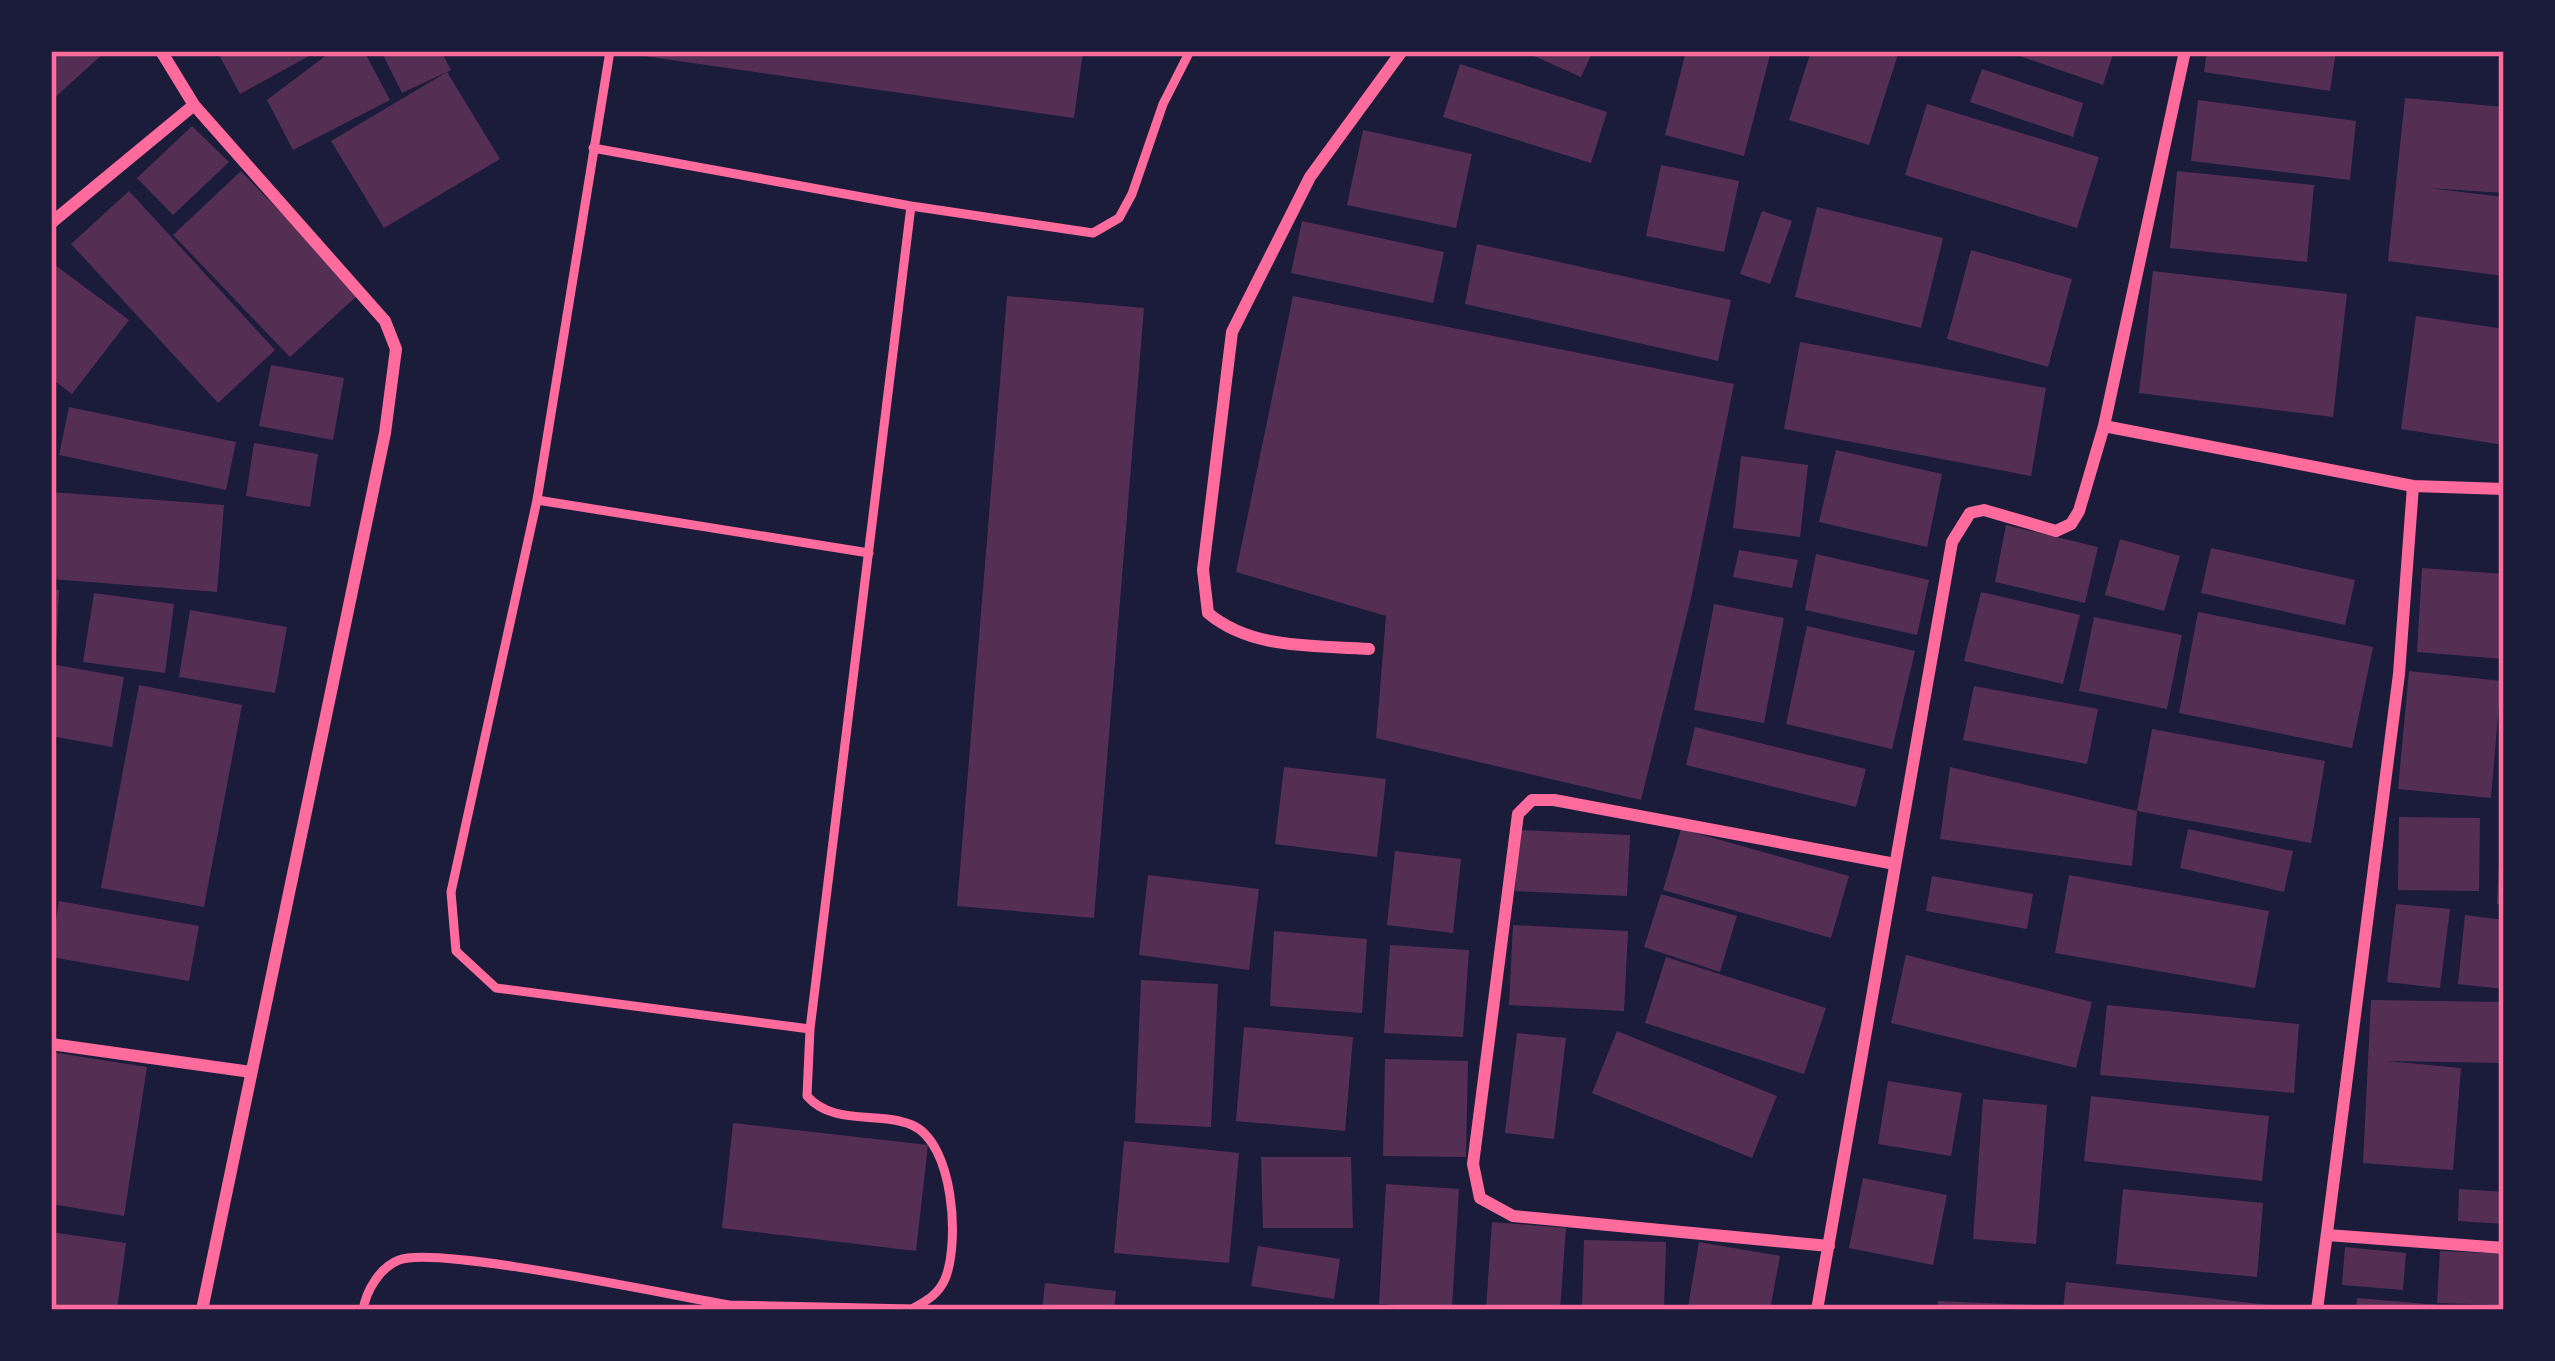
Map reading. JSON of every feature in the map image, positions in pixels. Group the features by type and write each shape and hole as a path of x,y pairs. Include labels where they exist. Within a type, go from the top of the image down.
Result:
{"street":[{"path":"161,51 194,105 385,321 396,349 385,433 202,1310"},
{"path":"1369,649 1273,643 1226,628 1208,613 1203,569 1232,332 1310,177 1402,51"},
{"path":"1817,1310 1959,524 1984,510 2056,531 2071,524 2104,426 2185,51"},
{"path":"51,223 194,105"},
{"path":"2104,426 2414,486 2504,489"},
{"path":"2317,1310 2399,674 2414,486"},
{"path":"1829,1246 1513,1216 1480,1198 1473,1164 1518,814 1532,800 1555,800 1895,864"},
{"path":"51,1044 250,1072"},
{"path":"2327,1235 2504,1248"}],"lane":[{"path":"610,51 537,500 451,892 456,951 496,988 810,1029"},
{"path":"593,148 911,206 1093,233 1119,218 1132,194 1163,104 1190,51"},
{"path":"362,1310 379,1274 401,1258 483,1262 729,1308 912,1309 934,1297 947,1275 950,1183 941,1150 914,1126 819,1110 807,1096 810,1029 911,206"},
{"path":"537,500 869,554"}],"building":[{"path":"51,51 106,51 51,101"},
{"path":"217,51 306,51 309,56 240,94"},
{"path":"332,51 364,51 390,100 293,150 267,100"},
{"path":"381,51 441,51 451,70 402,93"},
{"path":"644,51 1083,51 1074,118 644,56"},
{"path":"1523,51 1593,51 1581,77"},
{"path":"1686,51 1771,51 1744,156 1665,135"},
{"path":"1811,51 1899,51 1869,145 1789,120"},
{"path":"2005,51 2114,51 2103,85"},
{"path":"2207,51 2336,51 2330,91 2204,72"},
{"path":"1460,64 1607,112 1591,163 1443,117"},
{"path":"1982,69 2083,103 2073,137 1970,102"},
{"path":"447,72 500,159 384,228 331,141"},
{"path":"2405,98 2504,107 2504,193 2428,188 2504,197 2504,276 2388,261"},
{"path":"2198,100 2356,121 2350,180 2191,161"},
{"path":"1927,104 2099,157 2077,228 1905,175"},
{"path":"192,126 229,162 173,215 137,178"},
{"path":"1363,130 1472,154 1456,228 1347,205"},
{"path":"1661,165 1739,181 1724,252 1646,236"},
{"path":"241,171 359,294 290,357 173,235"},
{"path":"2177,171 2314,185 2307,262 2170,248"},
{"path":"129,191 275,350 218,403 71,244"},
{"path":"1817,207 1943,238 1921,328 1795,297"},
{"path":"1762,211 1792,221 1770,284 1740,274"},
{"path":"1302,221 1444,252 1433,303 1291,273"},
{"path":"1477,244 1731,300 1718,361 1465,304"},
{"path":"1971,250 2072,279 2048,367 1947,339"},
{"path":"51,262 129,320 72,394 51,378"},
{"path":"2153,271 2347,294 2333,417 2139,393"},
{"path":"1007,296 1144,308 1094,918 957,906"},
{"path":"1293,296 1734,384 1692,594 1641,800 1376,738 1386,616 1236,572"},
{"path":"2416,316 2504,329 2504,445 2401,429"},
{"path":"1800,342 2046,388 2031,476 1784,429"},
{"path":"271,365 344,378 333,440 259,426"},
{"path":"69,407 236,442 226,490 59,455"},
{"path":"254,443 318,454 310,507 246,496"},
{"path":"1836,450 1942,474 1927,547 1819,522"},
{"path":"1741,456 1808,465 1800,537 1733,528"},
{"path":"51,492 224,505 217,592 51,579"},
{"path":"2006,525 2098,547 2085,603 1995,582"},
{"path":"2120,539 2180,556 2164,611 2105,595"},
{"path":"2211,548 2355,580 2345,625 2201,593"},
{"path":"1739,550 1798,560 1792,588 1733,577"},
{"path":"1816,554 1929,580 1917,635 1805,610"},
{"path":"2422,568 2504,574 2504,659 2417,652"},
{"path":"51,589 59,590 56,654 51,653"},
{"path":"1981,592 2080,615 2063,684 1964,661"},
{"path":"94,593 174,604 165,673 83,662"},
{"path":"1714,604 1784,618 1764,723 1694,710"},
{"path":"190,610 287,627 275,693 179,677"},
{"path":"2198,612 2373,647 2352,748 2179,713"},
{"path":"2094,617 2182,635 2167,709 2079,691"},
{"path":"1807,626 1915,651 1892,749 1786,724"},
{"path":"51,664 124,677 112,747 51,736"},
{"path":"2409,671 2501,681 2491,798 2398,789"},
{"path":"139,685 242,705 204,907 101,888"},
{"path":"1974,686 2098,709 2087,764 1963,740"},
{"path":"1695,727 1866,769 1856,807 1686,765"},
{"path":"2152,729 2325,761 2311,843 2137,811"},
{"path":"1284,767 1386,779 1377,857 1275,844"},
{"path":"1950,767 2137,811 2132,866 1940,839"},
{"path":"2399,817 2480,818 2479,891 2398,890"},
{"path":"1681,829 1849,876 1831,938 1663,890"},
{"path":"2188,829 2293,851 2284,892 2180,868"},
{"path":"1519,830 1630,835 1627,896 1515,891"},
{"path":"2500,840 2504,841 2504,904 2497,904"},
{"path":"1395,851 1461,859 1453,933 1387,925"},
{"path":"1148,875 1259,889 1249,970 1139,955"},
{"path":"2069,875 2269,911 2255,988 2055,953"},
{"path":"1932,876 2033,894 2027,929 1926,911"},
{"path":"1661,894 1737,916 1720,972 1644,947"},
{"path":"59,901 199,926 189,981 51,957"},
{"path":"2396,904 2450,909 2440,988 2387,982"},
{"path":"2465,915 2504,920 2504,989 2458,984"},
{"path":"1513,925 1628,931 1624,1011 1509,1005"},
{"path":"1274,931 1367,939 1362,1013 1270,1006"},
{"path":"1390,945 1469,950 1463,1037 1384,1033"},
{"path":"1906,955 2092,1002 2076,1068 1891,1023"},
{"path":"1666,957 1826,1008 1804,1074 1645,1023"},
{"path":"1141,980 1218,984 1211,1127 1135,1123"},
{"path":"2371,1000 2504,1002 2504,1063 2387,1061 2461,1068 2453,1170 2363,1163"},
{"path":"2107,1005 2299,1024 2294,1093 2100,1075"},
{"path":"1244,1027 1353,1037 1345,1131 1236,1121"},
{"path":"1617,1031 1777,1096 1752,1158 1592,1093"},
{"path":"1517,1033 1566,1038 1554,1139 1505,1133"},
{"path":"51,1052 147,1067 124,1216 51,1204"},
{"path":"1385,1059 1468,1061 1466,1157 1383,1156"},
{"path":"1888,1081 1962,1093 1951,1156 1878,1144"},
{"path":"2091,1096 2269,1116 2262,1181 2084,1161"},
{"path":"1983,1099 2047,1105 2036,1244 1973,1239"},
{"path":"733,1123 928,1145 916,1251 722,1228"},
{"path":"1124,1141 1239,1153 1229,1263 1114,1253"},
{"path":"1261,1157 1351,1157 1353,1228 1263,1228"},
{"path":"1863,1178 1947,1195 1933,1265 1849,1248"},
{"path":"1386,1184 1459,1189 1452,1308 1379,1304"},
{"path":"2123,1189 2263,1203 2257,1277 2116,1264"},
{"path":"2459,1189 2504,1192 2504,1224 2458,1221"},
{"path":"1492,1222 1566,1228 1560,1310 1486,1310"},
{"path":"51,1232 126,1243 117,1310 51,1307"},
{"path":"1584,1240 1666,1242 1664,1310 1582,1310"},
{"path":"1699,1242 1780,1256 1770,1310 1688,1307"},
{"path":"1258,1246 1340,1259 1334,1299 1251,1286"},
{"path":"2345,1247 2406,1253 2403,1290 2342,1285"},
{"path":"2440,1251 2504,1254 2504,1305 2437,1303"},
{"path":"2066,1282 2269,1305 2269,1310 2063,1310"},
{"path":"1045,1283 1116,1291 1114,1310 1042,1310"},
{"path":"2357,1298 2463,1307 2463,1310 2356,1310"},
{"path":"1938,1301 2058,1306 2058,1310 1938,1310"}]}
